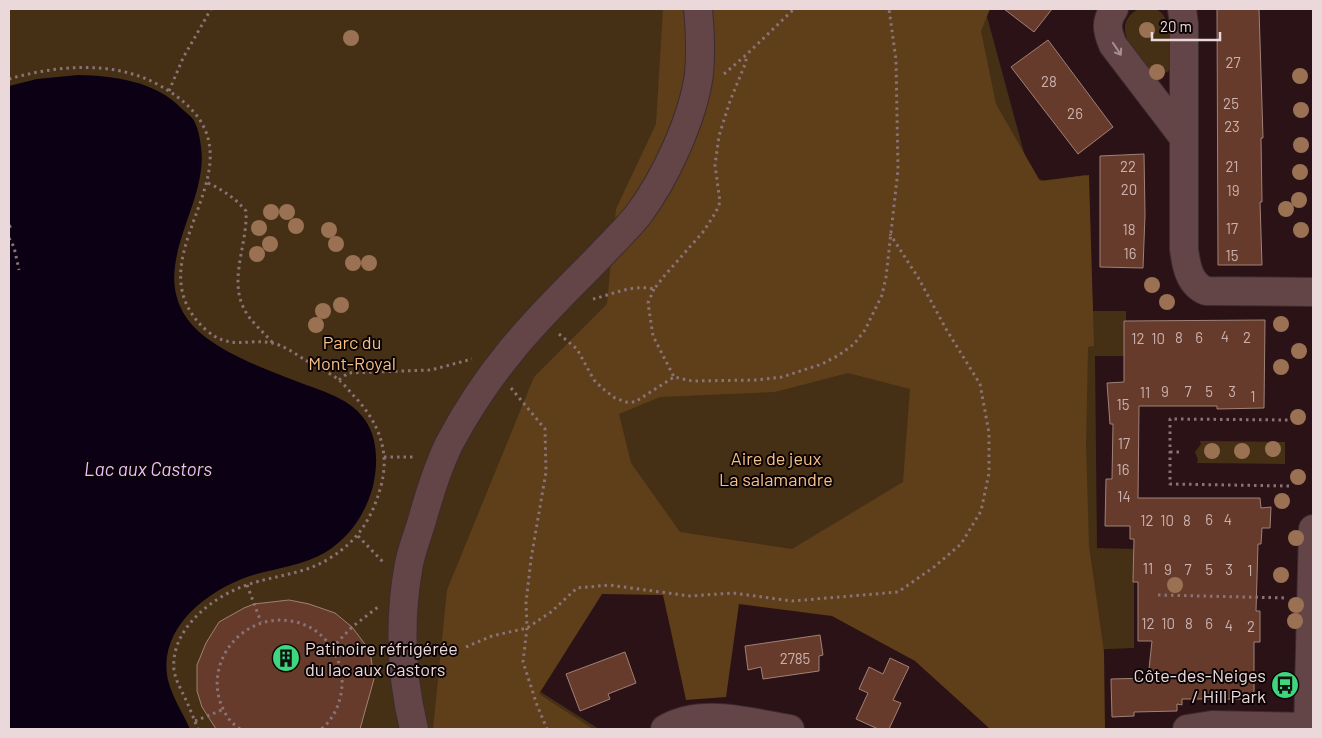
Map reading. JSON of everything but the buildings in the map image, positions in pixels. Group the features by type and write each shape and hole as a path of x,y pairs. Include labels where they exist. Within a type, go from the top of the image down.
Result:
{"street":[{"path":"414,729 404,678 404,618 400,583 410,561 438,472 449,444 477,397 503,361 532,327 627,227 656,188 679,139 696,87 701,38 698,9"},
{"path":"1114,9 1107,25 1113,45 1184,138"},
{"path":"1182,9 1184,24 1185,261 1188,272 1199,288 1206,291 1313,292"},
{"path":"1187,729 1212,725 1310,727 1313,529"},
{"path":"665,729 685,721 716,718 790,729"}],"path":[{"path":"169,91 183,58 211,9"},
{"path":"696,87 711,82 725,74 794,9"},
{"path":"532,327 559,334 565,338 577,349 594,380 615,398 626,402 636,402 674,377 692,381 757,380 802,372 839,355 854,344 875,313 882,295 886,277 898,170 896,60 889,9"},
{"path":"674,377 653,336 648,303 654,289 703,232 720,202 715,165 719,136 746,62 746,55"},
{"path":"9,79 48,70 87,68 110,70 148,80 169,91 187,104 205,128 210,143 211,165 208,183 182,254 181,278 184,296 196,320 216,337 228,342 273,343"},
{"path":"198,729 176,682 174,666 176,650 183,633 193,619 213,602 247,585 295,574 328,560 358,536 374,505 382,483 384,457 382,442 376,425 367,411 340,380 273,343 249,316 239,291 237,277 246,230 246,211 230,195 208,183"},
{"path":"9,227 13,225"},
{"path":"466,647 492,636 527,628 551,612 577,588 609,585 690,596 733,594 792,602 898,592 934,567 961,544 981,511 990,473 989,434 980,384 946,329 919,279 890,234"},
{"path":"9,238 14,247 19,270"},
{"path":"556,302 565,305 645,286 654,289"},
{"path":"340,380 348,373 431,370 456,365 497,351 545,429 546,472 531,559 526,603 527,628 523,662 547,729"},
{"path":"1289,420 1170,419 1170,484 1289,486"},
{"path":"1170,452 1181,452"},
{"path":"384,457 424,457 438,472"},
{"path":"332,648 352,627 385,602 400,583 358,536"},
{"path":"247,585 261,622"},
{"path":"1158,595 1287,598"},
{"path":"240,729 229,719 220,701 217,682 220,662 230,644 244,631 261,622 281,619 300,623 318,632 332,648 341,668 342,689 336,710 321,729"},
{"path":"195,721 224,709"}],"green space":[{"name":"Parc du Mont-Royal","path":"9,9 985,9 1030,175 1044,181 1085,175 1093,311 1126,311 1126,356 1095,356 1097,548 1134,549 1134,648 916,657 834,611 665,594 599,590 536,689 599,729 9,729"},
{"path":"1138,9 1154,9 1161,12 1168,26 1170,45 1169,71 1155,77 1135,53 1126,34 1125,25 1129,17"},
{"path":"1200,441 1285,442 1285,464 1197,463 1198,460 1195,452 1201,444"}],"shaded area":[{"path":"663,9 990,9 981,31 996,104 1040,181 1089,175 1094,346 1088,347 1086,444 1089,546 1104,652 1105,729 989,728 915,661 832,616 739,604 726,697 686,700 663,595 602,594 539,694 593,729 433,729 447,590 534,377 607,304 616,209 656,124","holes":["848,373 910,389 903,482 792,549 680,532 631,463 619,414 660,397 775,392"]}],"water":[{"name":"Lac aux Castors","path":"78,75 120,79 147,86 172,100 195,122 201,144 201,168 197,190 177,255 174,276 177,297 186,317 196,329 226,350 261,367 348,403 365,420 375,443 376,469 373,486 366,506 350,532 335,546 307,561 247,577 215,592 188,615 177,629 170,645 167,662 168,680 190,729 9,729 9,86 37,79"}],"place":[{"name":"Patinoire réfrigérée du lac aux Castors","path":"286,658"},
{"name":"Côte-des-Neiges / Hill Park","path":"1285,685"}],"park label":[{"name":"Aire de jeux La salamandre","path":"776,468"}]}
